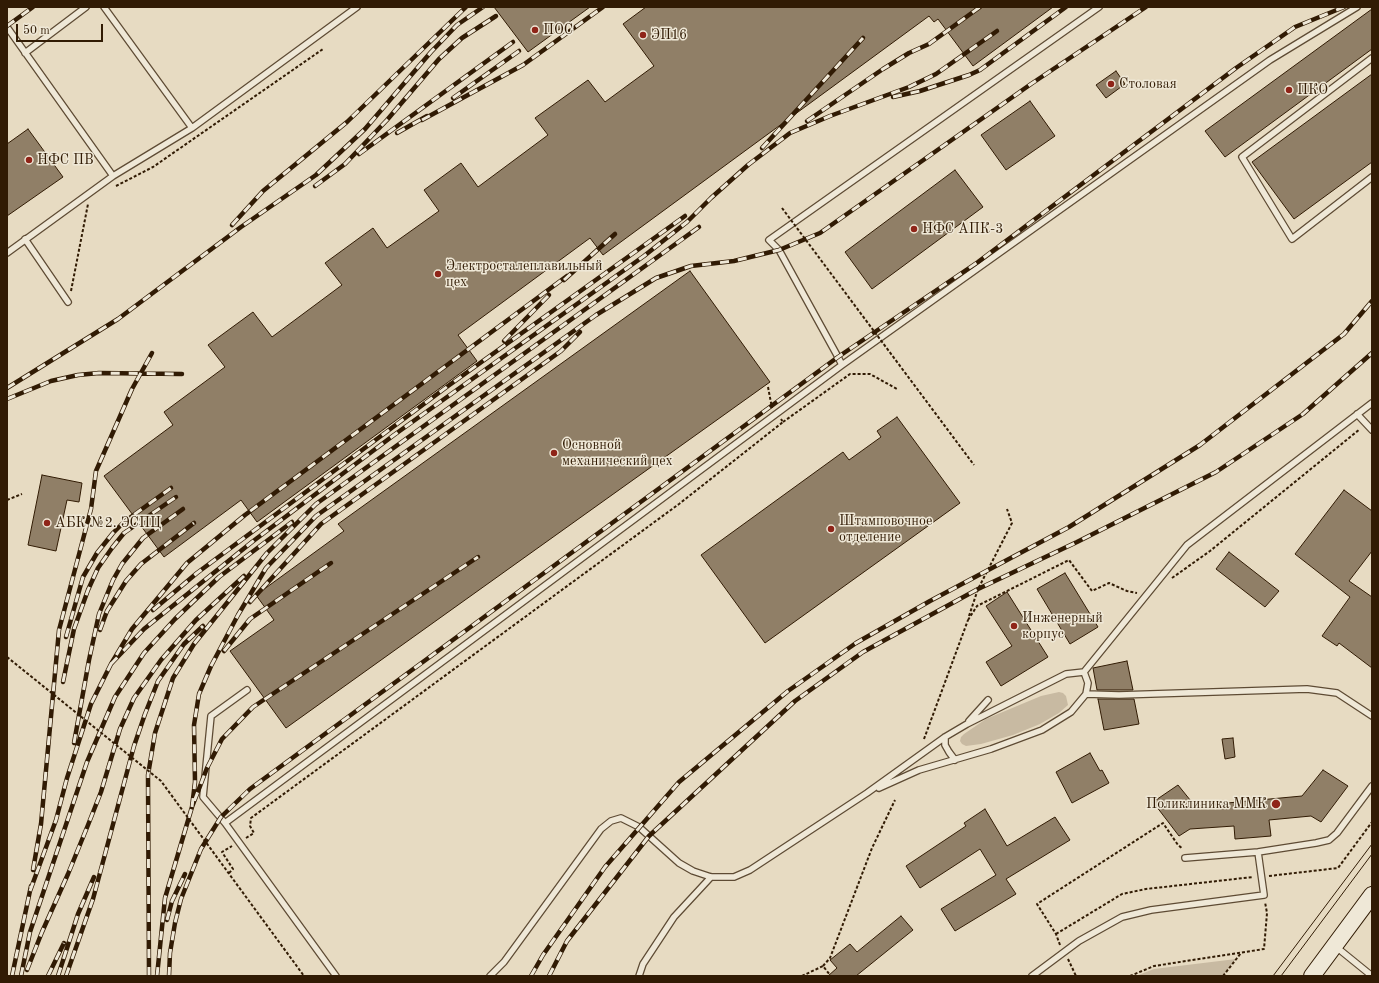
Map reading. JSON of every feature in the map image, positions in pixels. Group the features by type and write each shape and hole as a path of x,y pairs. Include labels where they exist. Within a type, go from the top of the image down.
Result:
{"main road":[{"path":"1312,976 1372,895"}],"lane":[{"path":"25,53 86,7"},
{"path":"104,7 192,128"},
{"path":"7,253 113,176 192,128 357,7"},
{"path":"842,365 779,250 769,240 1099,7"},
{"path":"225,823 842,365 1270,60 1357,7"},
{"path":"7,27 113,176"},
{"path":"1372,58 1242,157 1292,239 1372,177"},
{"path":"25,239 68,302"},
{"path":"490,976 504,962 601,829 611,821 621,818 639,827 679,863 693,871 711,877 734,877 750,870 867,793 945,737 967,724 1066,674 1084,672 1148,595 1187,545 1372,403"},
{"path":"1357,414 1372,430"},
{"path":"867,793 919,770 991,749 1042,730 1071,712 1086,694 1088,683 1084,672"},
{"path":"1086,694 1119,695 1307,689 1337,693 1372,716"},
{"path":"247,690 211,716 203,797 225,823 336,976"},
{"path":"967,724 988,700"},
{"path":"945,737 949,752 955,760"},
{"path":"1185,858 1258,852 1329,840 1337,833 1372,786"},
{"path":"1032,976 1079,942 1122,917 1151,910 1264,895 1258,852"},
{"path":"639,976 643,964 674,917 711,877"},
{"path":"1335,946 1372,976"}],"path":[{"path":"68,302 90,199"},
{"path":"782,208 974,465"},
{"path":"228,873 233,869 222,852 254,833 250,826 251,818 673,508 783,422 850,374 870,374 897,389"},
{"path":"768,387 771,406 783,422"},
{"path":"1166,582 1210,551 1365,424"},
{"path":"7,500 22,494"},
{"path":"924,739 978,589 1012,523 1007,509"},
{"path":"968,620 977,606 1069,560 1092,591 1109,583 1127,591 1148,595"},
{"path":"7,656 161,781 304,976"},
{"path":"802,976 823,966 830,958 872,848 895,800"},
{"path":"1056,934 1122,894 1146,889 1338,868 1372,822"},
{"path":"1076,976 1056,934 1037,904 1163,823 1178,845 1188,851"},
{"path":"1130,976 1154,966 1264,949 1267,913 1264,895"},
{"path":"1224,976 1241,953"},
{"path":"823,966 830,974"}],"shaded area":[{"path":"1059,692 1066,696 1068,705 1059,713 1040,724 1013,735 981,744 966,746 960,741 964,734 986,719 1041,696"},
{"path":"1236,959 1223,976 1136,976 1154,969"}],"building":[{"name":"ПОС","path":"494,7 590,7 528,52"},
{"name":"Электросталеплавильный цех","path":"646,7 1053,7 973,66 938,19 934,22 929,16 603,255 590,238 458,335 477,361 257,522 241,500 164,557 104,476 173,425 164,412 225,367 208,345 253,312 272,337 342,285 325,263 373,228 387,248 439,211 424,190 461,163 478,187 548,135 535,118 588,80 605,102 654,66 623,24"},
{"name":"ПКО","path":"1372,9 1372,49 1225,157 1205,131"},
{"name":"Столовая","path":"1116,71 1125,84 1106,98 1096,85"},
{"path":"1372,74 1372,162 1294,219 1252,162"},
{"path":"1030,101 1055,136 1006,170 981,135"},
{"name":"НФС ПВ","path":"28,129 63,177 7,216 7,144"},
{"name":"НФС АПК-3","path":"955,170 983,207 872,289 845,252"},
{"name":"Основной механический цех","path":"690,271 770,382 286,728 230,651 274,620 256,595 344,531 338,524"},
{"name":"Штамповочное отделение","path":"897,417 960,503 765,643 701,555 843,452 849,460 881,437 877,431"},
{"name":"АБК №2. ЭСПЦ","path":"42,475 82,483 79,502 67,500 56,551 28,545"},
{"path":"1344,490 1372,511 1372,551 1349,581 1372,597 1372,668 1339,643 1337,646 1322,636 1350,597 1295,554"},
{"path":"1229,552 1279,591 1265,607 1216,569"},
{"path":"1065,573 1098,627 1070,644 1037,589"},
{"name":"Инженерный корпус","path":"1007,592 1048,657 1001,686 986,662 1012,646 986,606"},
{"path":"1127,661 1133,690 1097,690 1093,668"},
{"path":"1098,699 1134,699 1139,724 1104,730"},
{"path":"1233,738 1235,757 1225,759 1222,739"},
{"path":"1090,753 1109,783 1072,803 1056,772"},
{"name":"Поликлиника ММК","path":"1323,770 1348,786 1321,822 1311,816 1269,820 1271,836 1235,839 1234,826 1190,829 1179,836 1153,802 1178,785 1195,806 1302,796"},
{"path":"985,809 1007,846 1055,817 1070,840 1006,879 1016,894 955,931 941,909 996,875 980,849 920,888 906,866 966,826 964,823"},
{"path":"901,916 913,930 856,976 828,976 837,968 830,960 850,944 857,952"}],"tram line":[{"path":"1273,976 1372,844"},
{"path":"1281,976 1372,854"}],"railway":[{"path":"7,26 33,7"},
{"path":"232,225 263,191 347,122 466,7"},
{"path":"7,388 118,319 241,227 316,175 365,129 431,52 457,25 483,7"},
{"path":"422,120 523,65 603,7"},
{"path":"807,121 883,69 909,53 929,44 980,7"},
{"path":"893,97 920,91 980,70 1066,7"},
{"path":"192,807 195,782 194,725 199,694 211,666 238,615 266,568 316,516 596,315 656,278 691,266 734,261 779,250 820,233 1031,84 1146,7"},
{"path":"169,976 170,953 181,899 201,849 221,817 250,789 838,357 978,262 1236,68 1295,27 1344,7"},
{"path":"315,186 345,164 387,120 439,59 462,38 496,16"},
{"path":"111,664 144,629 252,542 394,435 644,256 687,222 748,165 790,133 830,116 909,87 936,74 997,31"},
{"path":"762,148 863,38"},
{"path":"359,154 513,42"},
{"path":"453,98 519,51"},
{"path":"397,133 427,116"},
{"path":"153,610 197,573 448,386 685,216"},
{"path":"149,976 148,775 155,733 173,678 194,644 267,553 316,504 699,227"},
{"path":"564,280 615,234"},
{"path":"30,891 56,820 67,778 91,704 111,664 132,629 187,563 245,515 567,276"},
{"path":"504,341 549,295"},
{"path":"531,976 543,955 605,867 679,782 788,691 856,643 930,601 1069,527 1200,445 1344,334 1372,301"},
{"path":"250,602 321,524 561,351 580,332"},
{"path":"33,870 41,824 59,630 91,509 96,471 132,389 152,353"},
{"path":"549,976 567,941 649,836 795,701 863,652 978,589 1077,542 1216,472 1303,414 1372,353"},
{"path":"7,399 51,381 78,375 99,373 182,374"},
{"path":"66,637 83,577 97,553 124,522 171,488"},
{"path":"63,682 74,629 88,590 98,568 124,533 176,497"},
{"path":"74,743 99,614 113,580 122,564 143,538 183,509"},
{"path":"21,976 30,932 87,762 115,697 144,653 175,619 219,577 292,522"},
{"path":"100,630 107,611 126,581 141,564 194,523"},
{"path":"157,976 165,898 192,807 207,768 222,739 253,707 478,557"},
{"path":"224,651 250,619 331,563"},
{"path":"27,970 101,792 120,729 134,698 161,660 196,620 244,576"},
{"path":"66,976 93,899 134,746 145,714 158,681 184,644 203,626"},
{"path":"167,920 172,901 185,874"},
{"path":"58,976 78,914 94,877"},
{"path":"12,976 31,886"},
{"path":"48,976 64,943"}],"place":[{"name":"ПОС","path":"535,30"},
{"name":"ЭП16","path":"643,35"},
{"name":"Столовая","path":"1111,84"},
{"name":"ПКО","path":"1289,90"},
{"name":"НФС ПВ","path":"29,160"},
{"name":"НФС АПК-3","path":"914,229"},
{"name":"Электросталеплавильный цех","path":"438,274"},
{"name":"Основной механический цех","path":"554,453"},
{"name":"АБК №2. ЭСПЦ","path":"47,523"},
{"name":"Штамповочное отделение","path":"831,529"},
{"name":"Инженерный корпус","path":"1014,626"},
{"name":"Поликлиника ММК","path":"1276,804"}]}
